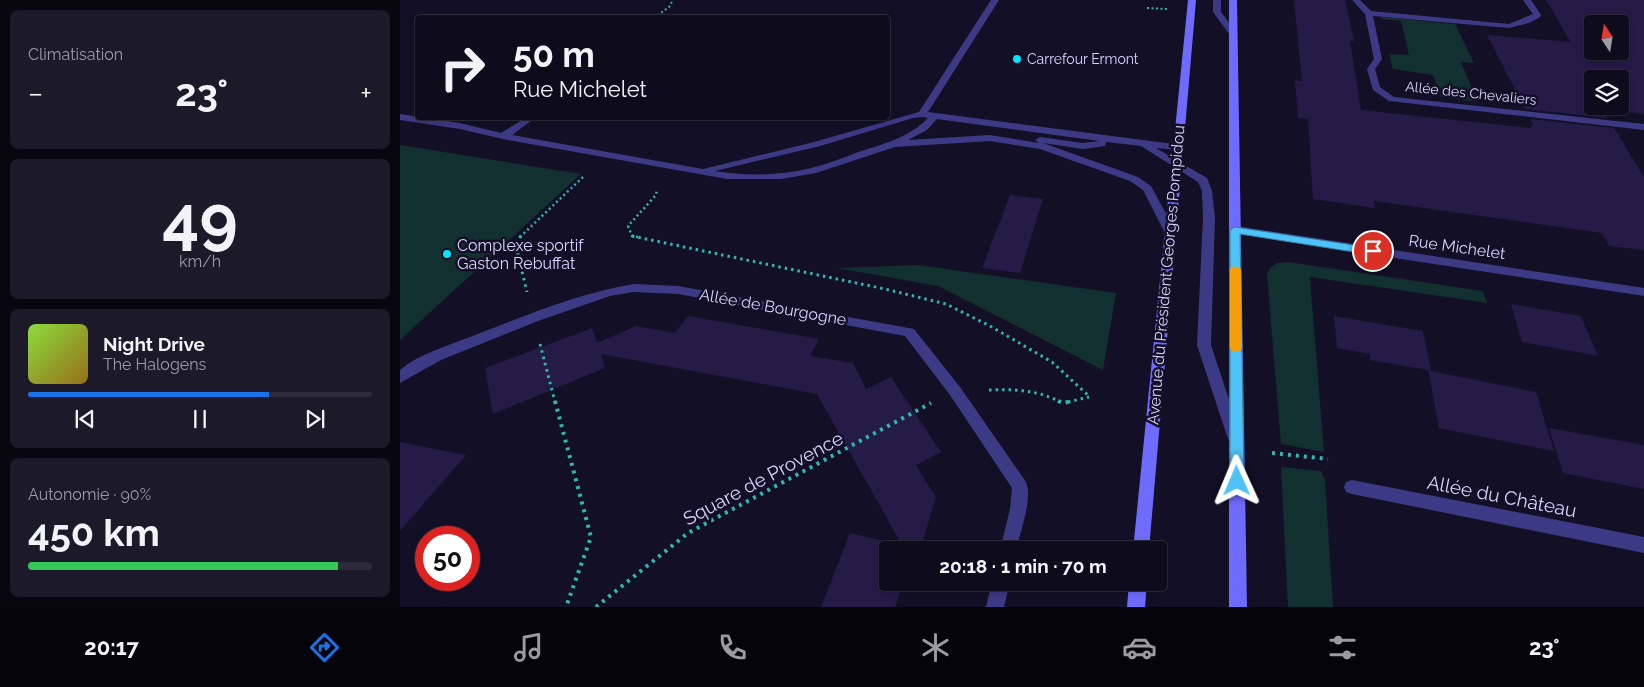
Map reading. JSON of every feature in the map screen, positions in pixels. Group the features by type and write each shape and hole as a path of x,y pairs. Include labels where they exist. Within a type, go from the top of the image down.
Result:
{"main road":[{"name":"Avenue du Président Georges Pompidou","path":"1142,541 1192,0"},
{"path":"1233,0 1238,607"},
{"path":"1136,607 1137,591"}],"street":[{"path":"922,114 995,0"},
{"path":"1217,0 1217,12 1233,33"},
{"path":"1356,0 1369,13 1509,26 1538,15 1527,0"},
{"name":"Allée des Chevaliers","path":"1369,13 1378,59 1371,69 1376,88 1392,98 1644,127"},
{"path":"702,172 817,144 912,115 922,114 1119,141 1178,147"},
{"path":"420,120 727,176 781,176 812,171 894,144 924,128 935,116"},
{"path":"400,117 415,119"},
{"path":"503,136 528,120"},
{"path":"894,144 1009,136 1083,146 1119,141"},
{"path":"990,138 1042,146 1134,179 1147,188 1170,232"},
{"path":"1143,144 1203,180 1207,190 1209,218 1204,345 1237,445"},
{"name":"Rue Michelet","path":"1235,230 1644,292"},
{"name":"Allée de Bourgogne","path":"400,378 408,371 436,356 534,318 610,292 634,288 678,290 909,332 955,390 1020,488 1018,509 1010,541"},
{"name":"Allée du Château","path":"1352,487 1644,545"},
{"path":"995,607 999,591"}],"path":[{"path":"658,15 669,7 673,0"},
{"path":"1147,8 1172,10"},
{"path":"566,607 591,537 515,242 588,172"},
{"path":"658,182 656,195 628,226 632,236 885,289 946,304 990,326 1052,362 1090,397 1063,403 1048,395 1024,388 955,390"},
{"name":"Square de Provence","path":"596,607 688,533 955,390"},
{"path":"1272,453 1328,459"}],"green space":[{"path":"1381,17 1455,24 1474,63 1461,62 1478,102 1441,97 1433,75 1393,69 1389,54 1409,55 1401,21 1381,19"},
{"name":"Complexe sportif Gaston Rebuffat","path":"400,145 581,174 400,340"},
{"path":"1288,262 1483,291 1487,303 1310,277 1324,452 1281,444 1267,274 1270,268 1277,263"},
{"path":"918,265 1116,293 1103,370 938,286 837,268"},
{"path":"1281,467 1321,471 1325,480 1333,607 1288,607"}],"building":[{"path":"1294,0 1345,0 1354,41 1350,41 1361,110 1531,128 1530,126 1533,126 1530,119 1614,128 1644,177 1644,250 1609,246 1602,233 1374,201 1375,208 1313,199 1308,119 1298,118 1295,80 1302,81"},
{"path":"1546,0 1644,0 1644,114 1629,112 1629,70 1584,70 1584,115 1605,115 1607,118 1525,109 1487,35 1571,42"},
{"path":"1010,195 1043,199 1020,273 982,268"},
{"path":"1511,304 1581,316 1598,356 1522,342"},
{"path":"688,316 819,339 810,356 853,363 866,389 891,377 941,452 916,465 936,497 923,541 900,541 817,394 601,354 605,368 493,414 485,368 592,328 597,343 636,326 675,333"},
{"path":"1334,316 1423,331 1431,371 1536,392 1554,451 1439,428 1428,370 1370,360 1370,354 1337,348"},
{"path":"1549,428 1644,445 1644,489 1563,473"},
{"path":"400,442 466,455 400,531"},
{"path":"850,533 885,541 879,541 879,591 901,591 895,607 821,607"}],"slow traffic":[{"path":"1235,269 1236,348"}],"place":[{"name":"Carrefour Ermont","path":"1017,59"},
{"name":"Complexe sportif Gaston Rebuffat","path":"447,254"}],"route":[{"path":"1237,481 1235,230 1373,251"}]}
